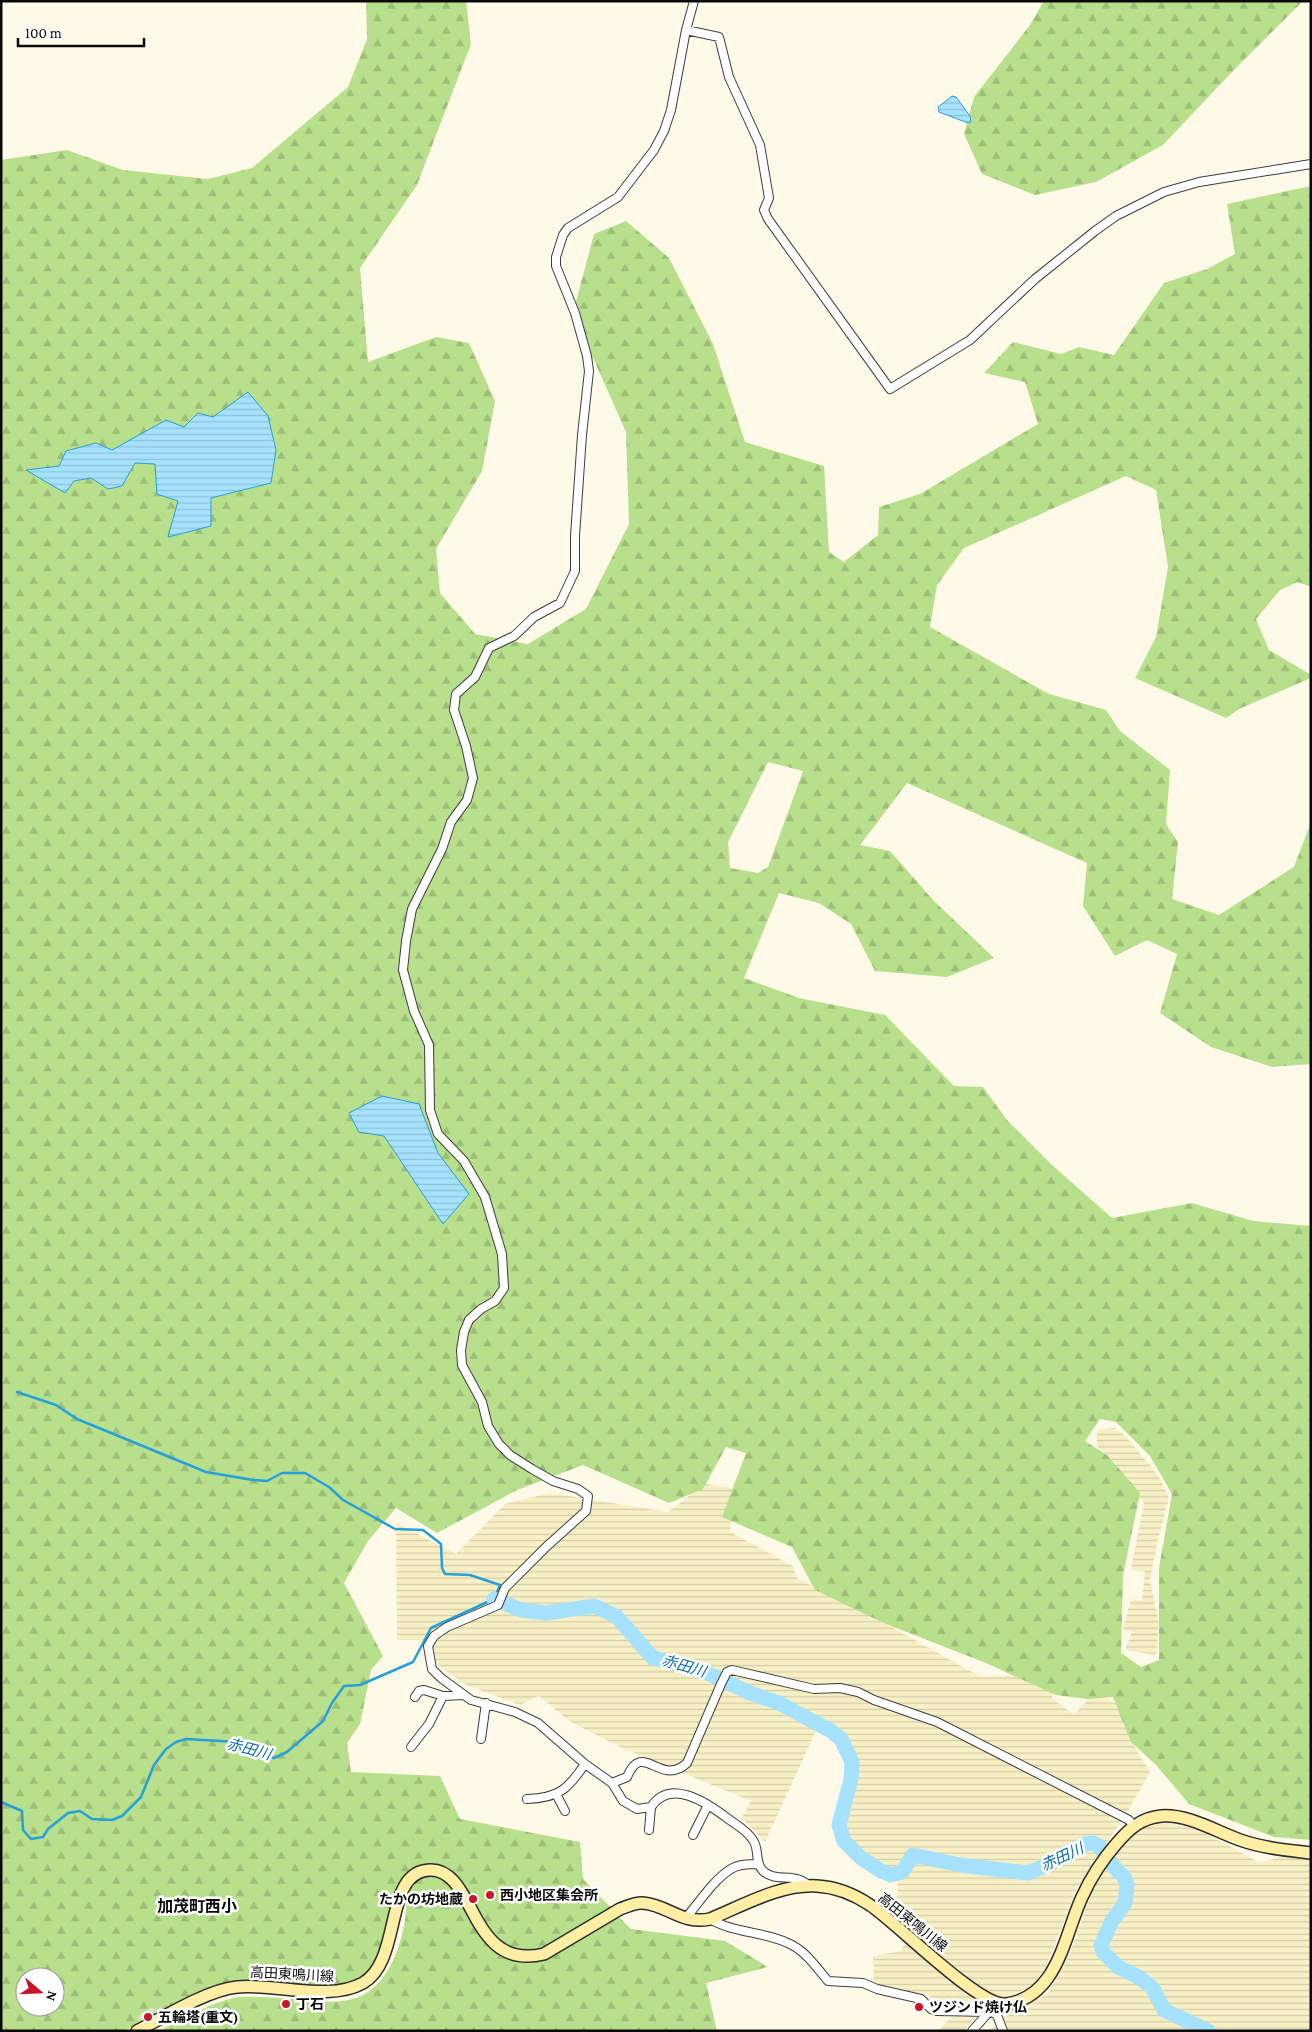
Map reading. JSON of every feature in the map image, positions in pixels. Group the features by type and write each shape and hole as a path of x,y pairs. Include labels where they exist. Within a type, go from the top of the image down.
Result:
{"main road":[{"path":"992,2009 1025,1999 1033,1995 1042,1986 1058,1960 1082,1898 1101,1863 1133,1825 1159,1816 1175,1817 1258,1845 1311,1853"},
{"name":"高田東鳴川線","path":"137,2031 193,2002 229,1988 254,1986 336,1992 366,1982 386,1953 401,1892 411,1876 428,1870 445,1875 456,1885 492,1942 509,1953 532,1957 544,1954 620,1909 641,1903 659,1907 685,1918 701,1921 776,1892 810,1886 832,1888 847,1893 872,1906 992,2009"}],"street":[{"path":"651,1807 637,1809 623,1801 612,1783 585,1764 538,1723 515,1712 471,1700 462,1695 432,1669 428,1646 434,1636 447,1627 498,1605 505,1588 546,1547 586,1512 588,1496 578,1489 553,1481 532,1469 510,1455 499,1444 488,1426 482,1402 462,1365 461,1350 464,1332 469,1320 480,1309 495,1301 504,1288 502,1254 486,1197 464,1161 438,1134 430,1110 429,1045 408,993 404,970 406,941 412,910 442,849 451,822 467,800 473,778 466,746 454,710 456,694 475,677 489,648 514,636 534,616 560,603 576,571 575,536 582,435 590,371 575,314 556,266 558,245 572,224 618,198 654,150 664,131 671,110 686,30 694,1"},
{"path":"686,30 719,37 729,78 760,145 769,198 764,210 768,219 890,389 970,340 1035,279 1094,231 1116,216 1164,192 1199,182 1311,164"},
{"path":"612,1783 627,1777 631,1767 636,1762 642,1761 672,1772 681,1769 687,1763 721,1684 728,1672 732,1670 814,1689 840,1688 858,1692 874,1700 937,1722 1128,1820 1133,1825"},
{"path":"415,1697 419,1691 424,1690 443,1696 462,1695"},
{"path":"411,1747 428,1724 443,1696"},
{"path":"481,1739 486,1703"},
{"path":"527,1799 544,1798 570,1786 585,1764"},
{"path":"649,1830 651,1807 655,1801 663,1795 674,1793 688,1795 708,1805 743,1830 753,1840 757,1850 758,1864"},
{"path":"556,1794 565,1811"},
{"path":"693,1835 708,1805"},
{"path":"685,1918 720,1878 732,1868 745,1864 758,1864 771,1876 799,1880 810,1886"},
{"path":"710,1919 720,1925 765,1935 791,1945 806,1955 828,1981 863,1983 877,1989 921,1999 931,2010 937,2012 992,2009 997,2014 1003,2031"},
{"path":"972,2031 992,2009"}],"shaded area":[{"path":"1115,1428 1126,1437 1158,1475 1169,1498 1150,1580 1159,1624 1156,1655 1125,1650 1132,1632 1123,1629 1131,1599 1142,1601 1145,1572 1131,1569 1144,1503 1107,1455 1097,1446 1097,1430"},
{"path":"705,1484 733,1488 730,1532 793,1566 797,1578 886,1624 981,1677 1030,1675 1057,1683 1052,1698 1074,1715 1096,1691 1136,1716 1133,1744 1150,1772 1128,1811 1077,1888 1045,1969 1032,1987 982,2005 946,2004 929,1996 874,1983 873,1956 901,1951 912,1927 895,1915 899,1874 861,1850 844,1827 859,1775 852,1750 821,1720 765,1842 742,1818 751,1801 622,1748 569,1721 539,1696 520,1705 466,1685 432,1661 434,1640 397,1640 396,1523 456,1554 505,1504 550,1493 668,1512"},
{"path":"1164,1822 1202,1831 1260,1863 1280,1857 1311,1859 1311,2031 989,2031 1011,2011 1048,1994 1069,1956 1096,1880 1119,1845 1143,1826"},
{"path":"951,2017 975,2017 964,2031 938,2031"}],"green space":[{"path":"366,1 466,1 471,44 417,185 360,268 368,362 436,337 469,343 495,401 482,471 436,549 440,593 475,634 528,644 586,609 629,524 626,432 573,313 594,234 626,221 669,258 713,344 745,442 824,466 829,552 844,562 878,535 879,507 920,494 1038,424 1025,382 984,373 1013,342 1061,354 1079,347 1114,355 1164,283 1207,269 1235,254 1227,204 1311,186 1311,587 1298,582 1280,590 1256,619 1269,650 1311,675 1311,678 1239,709 1226,718 1135,678 1156,637 1168,567 1156,490 1126,476 964,548 937,585 930,627 1049,694 1106,710 1120,731 1170,770 1166,824 1178,842 1172,899 1219,915 1294,867 1311,822 1311,1064 1272,1067 1211,1047 1160,1013 1177,954 1147,940 1115,956 1083,906 1087,863 907,783 860,845 890,851 934,901 994,958 947,977 875,971 851,924 819,903 779,893 744,978 799,998 885,1015 954,1086 983,1087 1007,1120 1052,1165 1112,1218 1192,1203 1253,1221 1311,1226 1311,1840 1274,1837 1189,1804 1156,1765 1131,1742 1113,1697 1087,1699 1056,1695 986,1663 886,1624 815,1590 792,1547 722,1517 746,1453 726,1447 703,1489 669,1503 583,1465 517,1490 437,1533 396,1508 368,1541 344,1583 383,1656 371,1670 360,1724 347,1743 351,1772 440,1776 460,1819 580,1842 583,1879 611,1908 542,1948 522,1950 506,1944 495,1934 467,1889 456,1876 441,1867 427,1864 410,1870 400,1882 393,1897 380,1950 372,1966 360,1977 348,1982 333,1985 251,1980 226,1983 190,1996 123,2031 1,2031 1,160 67,150 123,170 208,179 252,168 348,87 367,39","holes":["768,762 803,771 768,867 758,873 730,868 728,842","1100,1419 1116,1422 1150,1456 1172,1494 1159,1568 1159,1660 1141,1667 1121,1653 1123,1575 1140,1493 1107,1455 1085,1441"]},
{"path":"1044,1 1303,1 1163,145 1096,182 1035,195 982,174 964,134 974,97 1030,25"},
{"path":"429,1874 443,1879 453,1888 489,1945 508,1957 532,1961 546,1958 618,1916 631,1929 725,1941 768,1967 706,1983 717,2031 159,2031 207,2007 237,1997 336,2002 350,2000 367,1992 385,1974 397,1951 404,1925 408,1890 416,1881"},
{"path":"168,2004 170,2009 141,2024 137,2018 141,2013 152,2007 156,2010"}],"water":[{"path":"952,96 956,97 970,116 971,122 968,123 939,112 938,107"},
{"path":"248,392 268,416 276,450 271,483 211,498 211,526 168,537 178,501 157,494 155,464 135,463 122,486 108,489 91,478 74,481 65,493 26,470 59,466 66,451 96,443 112,450 166,420 184,427 198,413 213,417"},
{"path":"382,1096 419,1104 438,1153 469,1194 443,1224 384,1136 359,1132 349,1113"}],"waterway":[{"name":"赤田川","path":"1,1802 22,1811 23,1830 31,1839 43,1837 48,1829 68,1813 80,1811 92,1819 112,1820 122,1816 141,1797 154,1765 166,1749 176,1742 186,1739 238,1742 263,1756 274,1758 287,1752 323,1721 332,1703 344,1686 360,1685 413,1662 431,1628 494,1599 500,1585 470,1575 445,1574 442,1568 441,1544 423,1530 395,1529 343,1500 329,1487 305,1473 282,1473 267,1481 206,1472 77,1419 56,1405 17,1392"},
{"name":"赤田川","path":"494,1599 521,1610 546,1613 594,1606 616,1616 653,1658 703,1671 750,1693 779,1703 831,1731 841,1739 852,1762 851,1779 839,1825 844,1841 861,1858 881,1871 891,1875 902,1872 913,1855 960,1865 1028,1873 1052,1863 1066,1853 1085,1844 1093,1843 1099,1846 1113,1866 1124,1877 1127,1885 1125,1903 1112,1921 1101,1945 1103,1952 1118,1967 1137,1976 1152,1987 1164,2010 1208,2031"}],"place":[{"name":"西小地区集会所","path":"490,1895"},
{"name":"たかの坊地蔵","path":"473,1899"},
{"name":"丁石","path":"286,2004"},
{"name":"ツジンド焼け仏","path":"919,2007"},
{"name":"五輪塔(重文)","path":"148,2017"}],"district":[{"name":"加茂町西小","path":"197,1906"}]}
